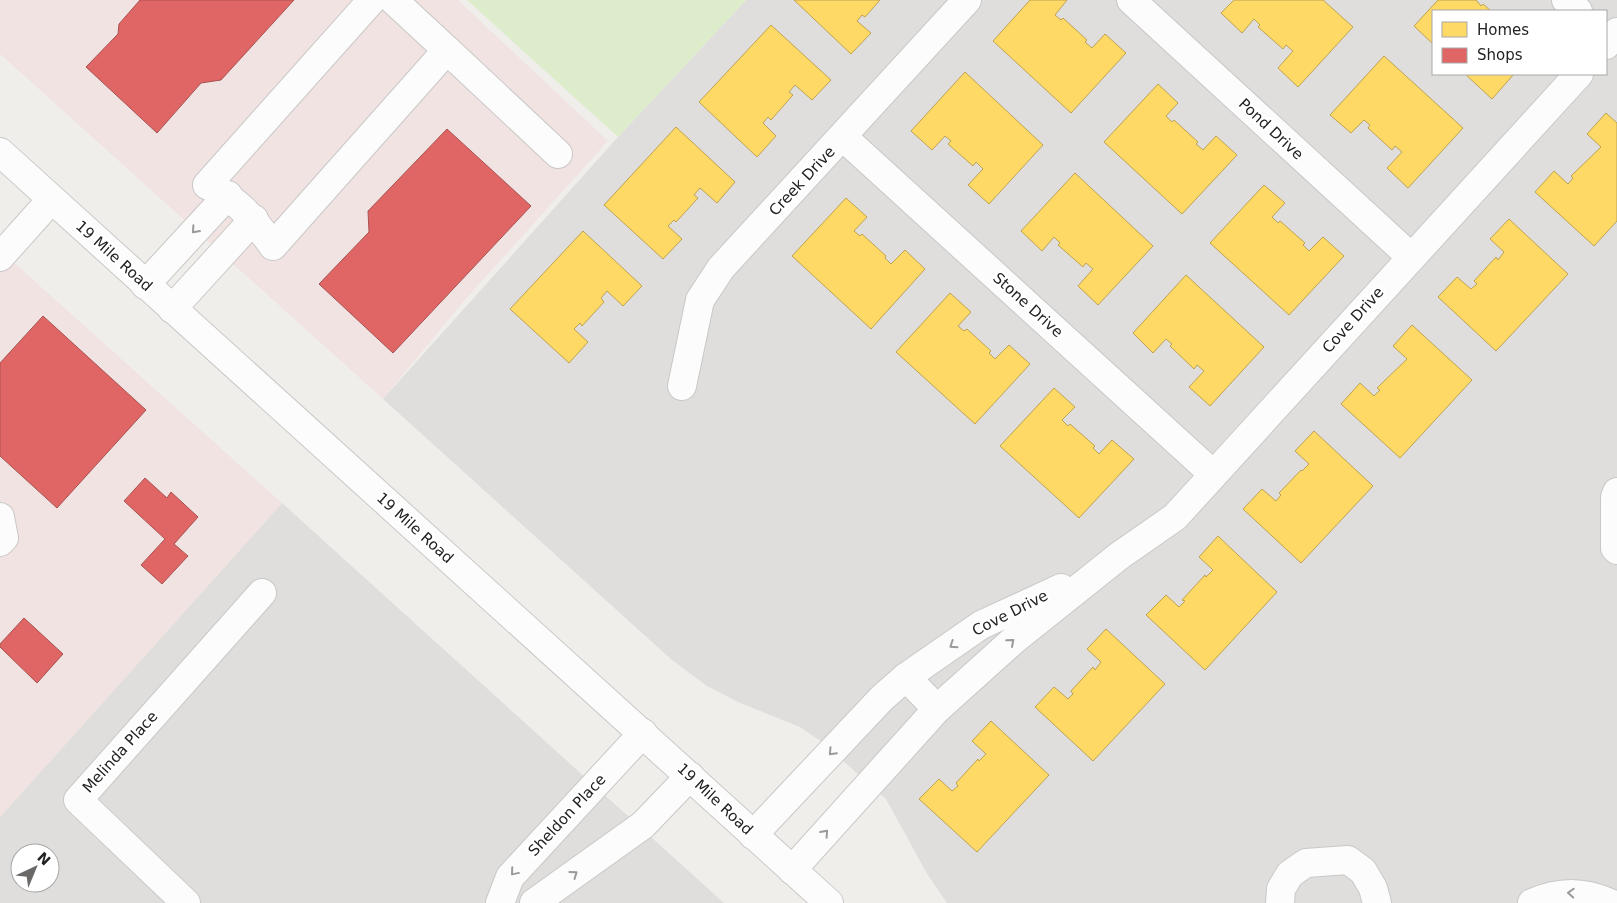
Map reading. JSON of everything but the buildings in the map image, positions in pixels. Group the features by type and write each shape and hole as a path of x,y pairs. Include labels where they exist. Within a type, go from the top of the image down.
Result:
{"street":[{"path":"372,0 207,184 228,194 254,219 273,246 447,50"},
{"path":"393,0 558,154"},
{"name":"Creek Drive","path":"682,386 700,300 722,268 967,0"},
{"name":"Pond Drive","path":"1131,0 1410,257"},
{"path":"1566,0 1577,10"},
{"name":"Cove Drive","path":"792,870 937,709 1015,639 1119,556 1175,516 1578,75"},
{"name":"Stone Drive","path":"843,137 1212,474"},
{"name":"19 Mile Road","path":"0,152 829,903"},
{"path":"146,285 228,194"},
{"path":"0,257 51,200"},
{"path":"172,309 254,219"},
{"path":"1617,492 1614,497 1614,548 1617,550"},
{"path":"0,517 4,538 0,542"},
{"name":"Cove Drive","path":"753,835 882,698 906,677 981,625 1044,596 1119,556"},
{"name":"Melinda Place","path":"186,903 78,800 262,593"},
{"path":"906,677 937,709"},
{"name":"Sheldon Place","path":"500,903 510,876 643,734"},
{"path":"534,903 643,825 690,776"},
{"path":"1280,903 1281,889 1290,874 1306,863 1348,860 1363,870 1374,888 1377,903"},
{"path":"1532,903 1565,892 1594,896 1610,903"}],"shaded area":[{"path":"0,0 458,0 608,141 463,302 383,399 0,54"},
{"path":"746,0 1617,0 1617,903 947,903 926,872 886,799 822,742 800,727 738,702 707,686 672,660 383,399 618,137"},
{"path":"0,250 282,503 0,817"},
{"path":"282,503 724,903 0,903 0,817"}],"green space":[{"path":"467,0 746,0 618,137"}]}
